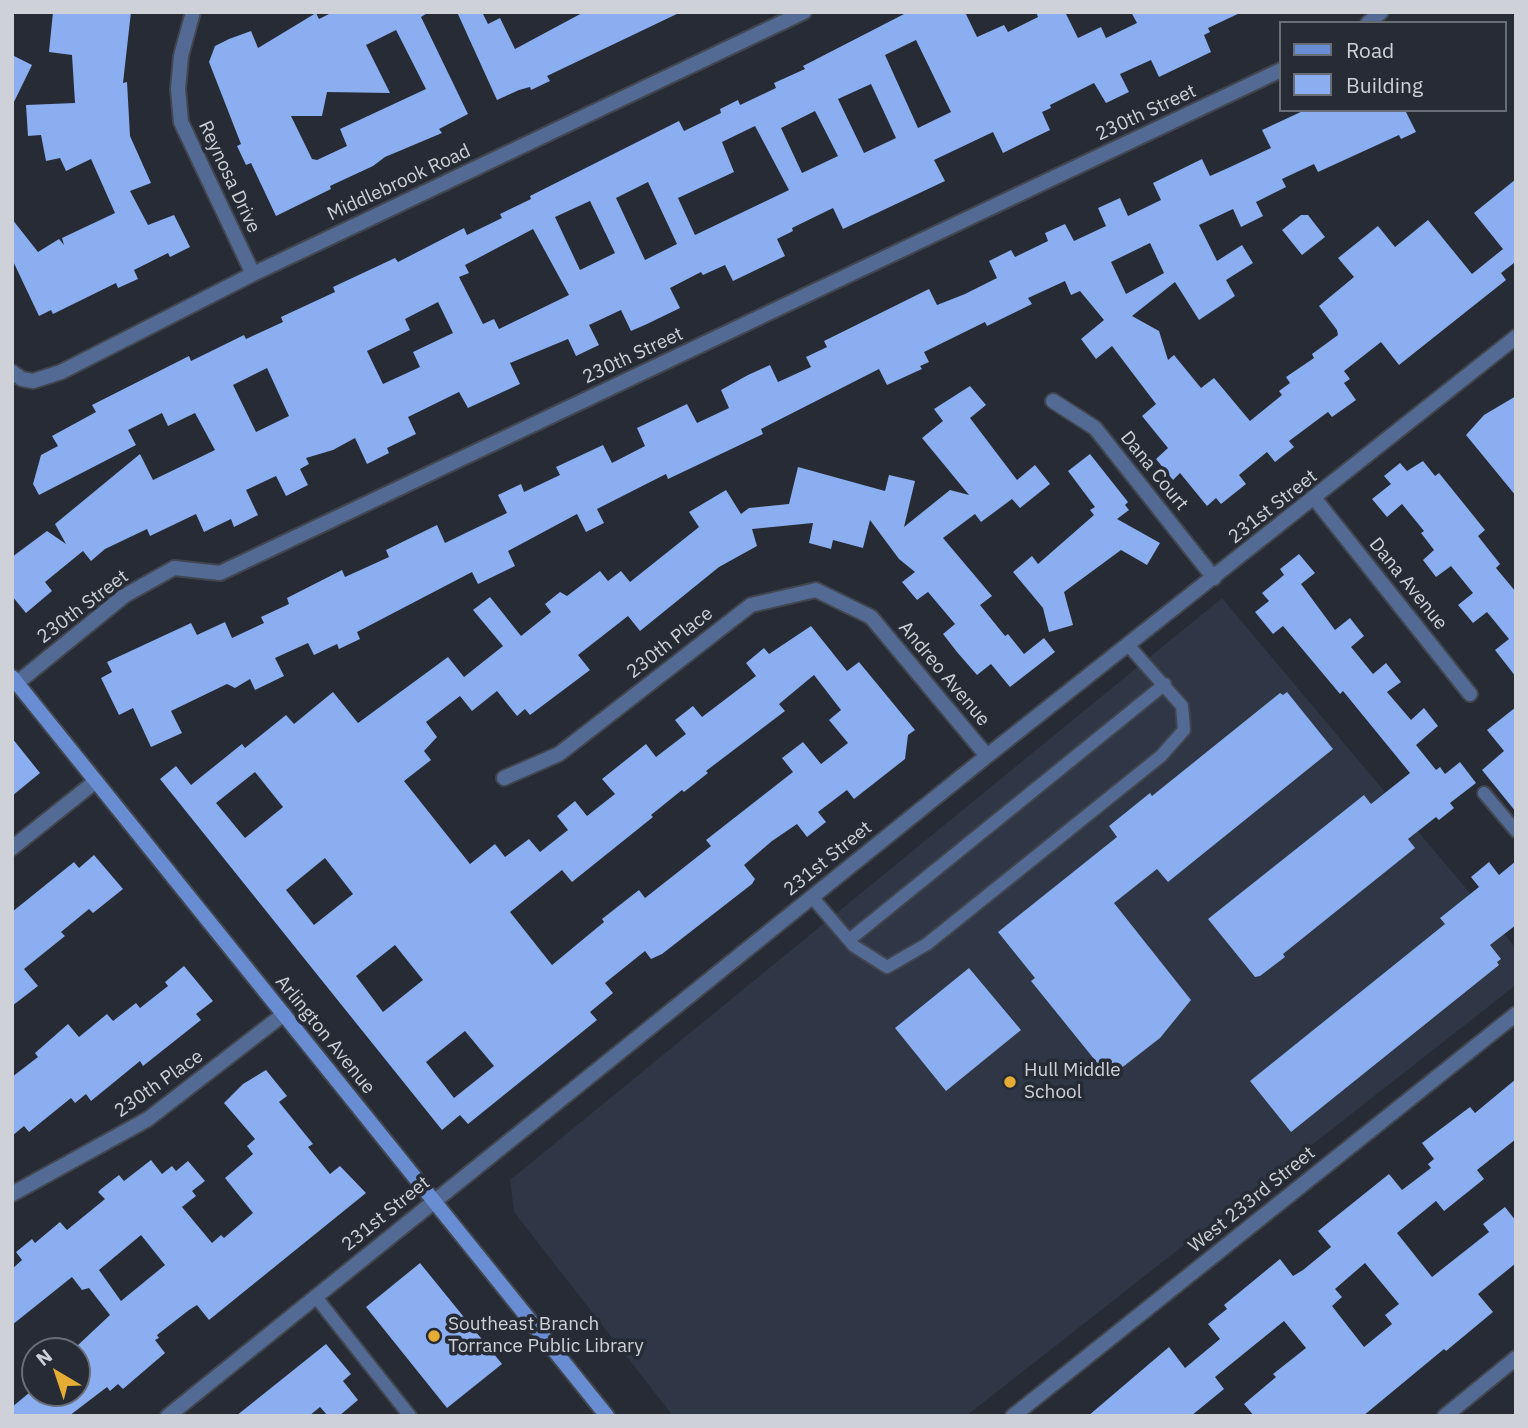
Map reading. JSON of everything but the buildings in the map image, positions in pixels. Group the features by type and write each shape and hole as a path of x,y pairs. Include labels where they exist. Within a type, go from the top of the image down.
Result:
{"main road":[{"name":"Arlington Avenue","path":"15,680 603,1414"}],"street":[{"name":"Reynosa Drive","path":"193,12 181,55 178,89 181,122 253,274"},
{"name":"Middlebrook Road","path":"12,372 22,379 33,381 61,372 253,274 804,12"},
{"name":"230th Street","path":"15,680 124,596 174,568 220,573 1280,69"},
{"name":"231st Street","path":"169,1416 433,1200 987,756 1315,499 1516,337"},
{"name":"Dana Court","path":"1053,401 1095,428 1214,578"},
{"name":"Dana Avenue","path":"1315,499 1471,694"},
{"name":"230th Place","path":"504,778 559,754 751,605 816,590 871,617"},
{"name":"Andreo Avenue","path":"871,617 987,756"},
{"path":"12,848 96,781"},
{"name":"230th Place","path":"12,1194 148,1119 284,1014"},
{"name":"West 233rd Street","path":"1019,1414 1516,1014"},
{"path":"1445,1416 1516,1358"}],"lane":[{"path":"813,897 849,940 887,967 927,944 1150,764 1184,730 1182,706 1128,645"},
{"path":"849,940 1165,684"},
{"path":"1484,793 1516,831"},
{"path":"315,1296 410,1416"}],"shaded area":[{"name":"Hull Middle School","path":"1222,598 1516,948 1516,985 966,1416 673,1416 514,1212 510,1180"}],"place":[{"name":"Hull Middle School","path":"1010,1082"},
{"name":"Southeast Branch Torrance Public Library","path":"434,1336"}]}
